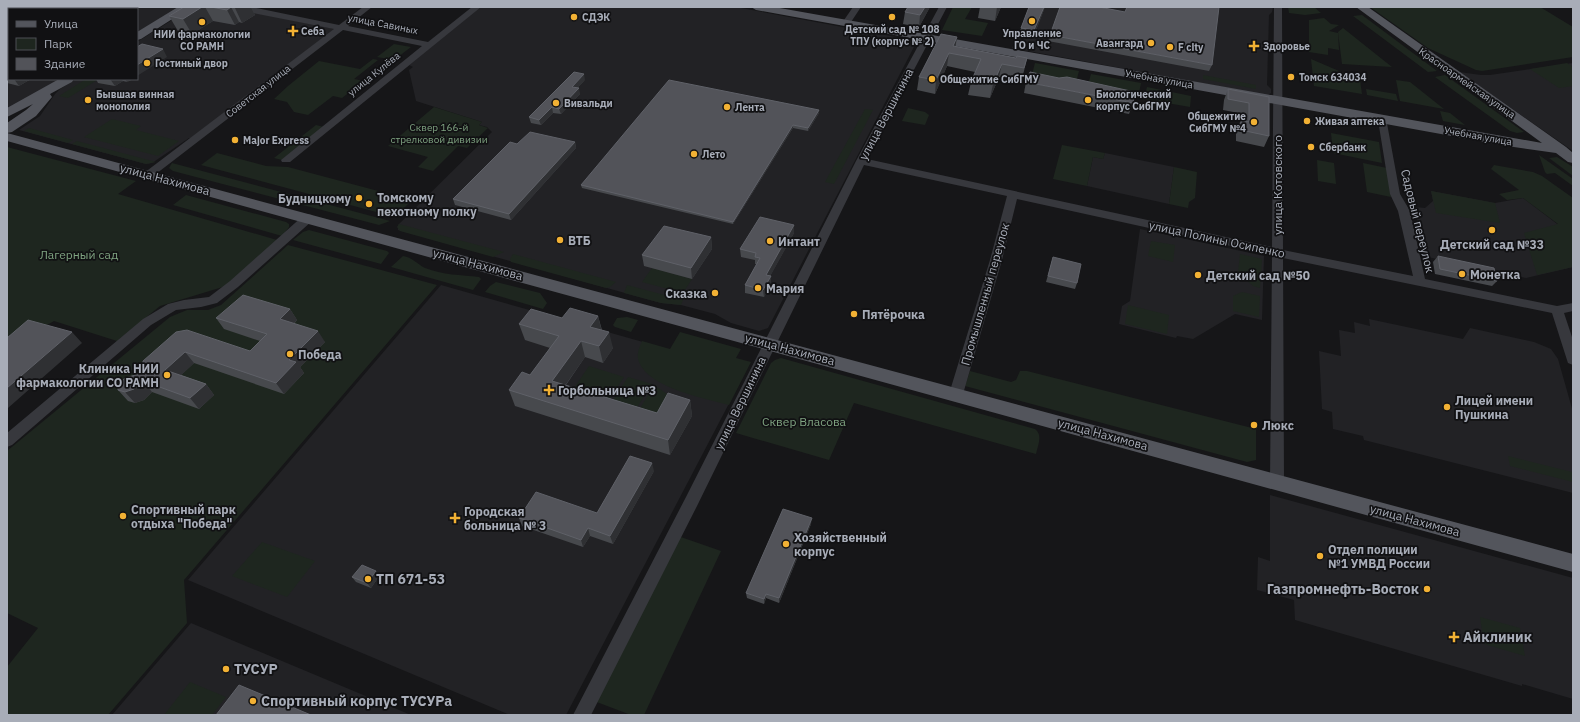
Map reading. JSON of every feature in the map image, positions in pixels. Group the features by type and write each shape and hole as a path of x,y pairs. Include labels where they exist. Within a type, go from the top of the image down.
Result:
{"main road":[{"path":"138,36 186,7"},
{"name":"Учебная улица","path":"756,7 1383,120 1561,150"},
{"name":"Красноармейская улица","path":"1361,7 1573,159"},
{"path":"31,113 16,115 10,111 66,80"},
{"path":"7,129 31,113 52,89"},
{"name":"улица Нахимова","path":"7,137 769,343 1573,563"}],"street":[{"name":"улица Савиных","path":"238,7 429,45"},
{"name":"Советская улица","path":"148,175 368,7"},
{"name":"улица Кулёва","path":"286,160 477,7"},
{"path":"846,23 856,7"},
{"name":"улица Вершинина","path":"582,715 727,431 769,343 861,161 943,7"},
{"name":"улица Котовского","path":"1277,482 1278,7"},
{"name":"Садовый переулок","path":"1383,120 1395,194 1404,211 1420,281"},
{"name":"улица Полины Осипенко","path":"861,161 1277,252 1557,310 1573,306"},
{"name":"Промышленный переулок","path":"956,394 996,260 1013,194"},
{"path":"7,441 147,322 172,307 213,300 234,284 308,218"},
{"path":"1557,310 1573,360"}],"shaded area":[{"path":"7,7 180,7 138,31 138,8 8,8 8,80 57,80 7,110"},
{"path":"193,7 227,7 335,29 191,138 152,163 146,164 19,130 40,116 55,94 74,80 138,80 138,41"},
{"path":"480,7 736,7 912,40 916,43 768,328 759,331 731,323 715,314 681,305 661,303 398,230 398,225 492,132 487,127 479,125 482,122 416,101 409,70 413,67 409,65"},
{"path":"1031,7 1273,7 1272,12 1269,15 1267,85 1271,89 1271,93 1268,95 1256,93 1012,48"},
{"path":"1573,63 1573,151 1459,72 1490,75"},
{"path":"1105,153 1174,167 1169,204 1087,186 1093,157 1103,159"},
{"name":"Детский сад №33","path":"1431,191 1495,203 1523,198 1573,236 1573,267 1526,278 1423,256 1415,207 1425,208 1433,201"},
{"name":"Детский сад №50","path":"1140,229 1264,256 1262,320 1235,314 1193,339 1177,336 1176,338 1119,324 1122,306 1130,301"},
{"name":"Городская больница № 3","path":"441,285 746,371 566,715 510,715 188,580"},
{"name":"Лицей имени Пушкина","path":"1369,319 1463,339 1470,328 1534,342 1551,349 1558,359 1573,412 1573,493 1364,440 1363,436 1333,429 1332,412 1322,409 1319,351 1341,356 1339,330 1355,333 1354,322 1370,326"},
{"path":"1270,495 1573,578 1573,699 1522,684 1522,686 1295,620 1294,600 1257,590 1258,557 1270,561"},
{"name":"ТУСУР","path":"191,623 411,715 112,715"}],"green space":[{"path":"953,7 972,7 965,19 988,23 982,36 942,30"},
{"path":"1288,7 1314,7 1321,13 1305,15 1289,13"},
{"path":"1370,7 1540,7 1573,27 1573,57 1482,71 1476,70 1428,48"},
{"path":"1362,15 1437,71 1428,72 1353,16"},
{"path":"1324,18 1331,24 1339,25 1329,31 1338,33 1339,50 1328,48 1328,55 1309,52 1309,20"},
{"path":"1343,28 1392,67 1342,64 1338,32"},
{"path":"394,44 411,47 394,60 377,57"},
{"path":"373,59 378,60 354,79 364,81 342,98 333,96 308,115 294,112 287,102 274,99 319,61 360,69"},
{"path":"1311,59 1360,80 1362,94 1314,86"},
{"path":"1035,63 1079,71 1075,86 1031,78"},
{"path":"1567,63 1573,67 1573,86 1559,88 1530,69"},
{"path":"1091,74 1141,83 1138,98 1087,88"},
{"path":"1203,75 1256,85 1256,89 1203,79"},
{"path":"1445,75 1524,132 1517,133 1510,131 1435,77"},
{"path":"84,80 97,80 68,98 59,96"},
{"path":"1396,80 1410,82 1444,109 1400,101"},
{"path":"1147,87 1191,96 1190,107 1144,99"},
{"path":"1366,89 1396,94 1398,101 1367,95"},
{"name":"Сквер 166-й стрелковой дивизии","path":"434,107 482,122 479,125 488,128 467,148 458,146 433,171 418,167 428,157 388,146"},
{"path":"908,108 925,112 929,115 925,125 902,121"},
{"path":"865,109 873,110 834,184 825,182"},
{"path":"1440,111 1450,113 1465,125 1443,121"},
{"path":"112,119 141,126 136,130 179,141 158,156 84,137"},
{"path":"316,125 324,127 282,160 274,158"},
{"path":"29,128 73,140 68,143 24,131"},
{"path":"1331,133 1379,142 1382,163 1333,153"},
{"path":"77,141 156,162 146,164 72,144"},
{"path":"1062,145 1105,153 1103,159 1093,157 1087,186 1053,179"},
{"name":"Лагерный сад","path":"7,147 136,181 118,194 277,240 226,286 160,306 117,341 54,321 7,348"},
{"path":"217,153 266,166 288,167 412,200 395,217 201,165"},
{"path":"1539,155 1573,179 1573,186 1555,173 1547,174"},
{"path":"1557,157 1573,167 1573,176 1549,158"},
{"path":"1317,160 1334,163 1336,184 1318,181"},
{"path":"172,163 390,221 379,225 173,171 169,168"},
{"path":"1363,163 1387,168 1391,197 1367,192"},
{"path":"1494,165 1533,172 1542,176 1573,198 1573,267 1537,275 1524,233 1558,224 1523,198 1507,200 1499,194 1519,190 1491,169"},
{"path":"1174,167 1197,172 1195,198 1189,202 1188,208 1169,204"},
{"path":"1431,191 1495,203 1500,223 1436,213"},
{"path":"186,195 286,222 289,224 289,227 282,236 173,205"},
{"path":"399,224 504,252 493,257 400,231 397,227"},
{"path":"309,230 387,251 389,253 381,264 293,240 303,232"},
{"path":"1151,241 1175,245 1173,262 1148,256"},
{"name":"Спортивный парк отдыха \"Победа\"","path":"288,245 437,285 184,580 187,623 108,715 8,715 7,667 38,628 7,613 7,451 170,317 187,310 208,310 221,305"},
{"path":"513,254 616,282 610,287 606,288 511,262 510,259"},
{"path":"1240,254 1262,259 1260,288 1253,286 1238,272"},
{"path":"403,256 425,268 438,272 479,277 481,279 473,290 391,267"},
{"path":"652,268 692,279 683,293 642,282"},
{"path":"496,282 540,293 547,303 543,309 485,292"},
{"path":"627,285 683,300 681,305 661,303 624,293"},
{"path":"1242,292 1260,296 1259,317 1233,311 1233,296"},
{"path":"1128,305 1169,315 1167,334 1125,324"},
{"path":"627,317 638,320 631,332 613,325 617,318"},
{"path":"680,332 741,349 736,358 751,362 729,405 678,391 654,379 645,371 639,362 638,357 642,341 670,349"},
{"name":"Сквер Власова","path":"781,358 1035,429 1039,434 1039,444 1036,454 854,403 829,460 736,433 771,363"},
{"path":"589,366 624,377 606,405 570,394"},
{"path":"970,371 1011,382 1016,380 1020,371 1027,371 1256,429 1256,460 1247,462 965,386"},
{"path":"628,377 652,384 633,414 609,406"},
{"path":"654,385 670,396 656,421 636,415"},
{"path":"1508,456 1572,472 1573,482 1510,466"},
{"path":"678,536 721,551 644,715 631,715 594,701"},
{"path":"262,542 315,561 287,597 232,576"},
{"path":"1480,617 1520,628 1525,656 1484,644"},
{"path":"190,682 226,697 212,715 164,715"}],"building":[{"path":"24,7 46,7 44,8 23,8"},
{"path":"62,7 129,7 128,8"},
{"path":"184,7 202,7 183,19 169,16"},
{"path":"211,7 231,7 227,10"},
{"path":"908,7 925,7 920,15 905,12"},
{"name":"Управление ГО и ЧС","path":"1029,7 1044,7 1034,30 1021,28"},
{"path":"1060,7 1099,7 1125,12 1127,7 1219,7 1212,65 1050,35"},
{"path":"941,34 957,37 953,46 1016,58 1017,56 1027,58 1024,68 1002,64 993,84 971,82 981,59 949,53 936,80 919,77"},
{"path":"142,44 163,49 138,64 138,46"},
{"path":"7,57 8,75 7,75"},
{"path":"574,72 584,74 572,87 579,88 559,109 552,107 539,120 529,117"},
{"path":"1030,72 1059,78 1067,77 1135,92 1133,103 1026,82"},
{"name":"Лето","path":"669,80 819,110 808,128 793,125 733,222 581,185"},
{"path":"1228,89 1269,97 1269,136 1241,130 1241,120 1249,122 1249,103 1228,99"},
{"path":"530,132 575,142 509,214 453,199 510,142 517,144"},
{"path":"760,217 794,225 766,275 771,276 763,290 745,285 760,258 755,257 756,253 740,249"},
{"path":"664,226 711,237 691,268 642,255"},
{"path":"1438,256 1494,268 1497,281 1440,269"},
{"path":"1053,257 1081,264 1077,283 1048,276"},
{"path":"243,295 290,309 280,319 318,331 289,360 296,362 276,383 185,352 165,370 206,384 190,398 143,381 134,389 125,392 118,390 118,384 125,378 135,375 143,369 143,361 176,332 187,330 250,351 267,334 216,318"},
{"path":"570,308 598,316 590,327 609,332 599,346 581,341 552,381 657,413 668,393 690,400 668,440 509,390 522,372 530,375 559,336 519,324 531,309 562,318"},
{"path":"28,320 72,332 7,388 7,338"},
{"path":"630,456 652,463 610,536 588,528 581,540 519,518 536,492 597,513"},
{"name":"Хозяйственный корпус","path":"783,509 812,518 779,598 766,594 764,599 746,593"},
{"path":"362,565 376,571 367,583 352,577"},
{"name":"Спортивный корпус ТУСУРа","path":"239,685 311,715 216,715"}],"place":[{"name":"СДЭК","path":"574,17"},
{"name":"Детский сад № 108 ТПУ (корпус № 2)","path":"892,17"},
{"name":"Управление ГО и ЧС","path":"1032,21"},
{"name":"НИИ фармакологии СО РАМН","path":"202,22"},
{"name":"Себа","path":"293,31"},
{"name":"Авангард","path":"1151,43"},
{"name":"Здоровье","path":"1254,46"},
{"name":"F city","path":"1170,47"},
{"name":"Гостиный двор","path":"147,63"},
{"name":"Томск 634034","path":"1291,77"},
{"name":"Общежитие СибГМУ","path":"932,79"},
{"name":"Бывшая винная монополия","path":"88,100"},
{"name":"Биологический корпус СибГМУ","path":"1088,100"},
{"name":"Вивальди","path":"556,103"},
{"name":"Лента","path":"727,107"},
{"name":"Живая аптека","path":"1307,121"},
{"name":"Общежитие СибГМУ №4","path":"1254,122"},
{"name":"Major Express","path":"235,140"},
{"name":"Сбербанк","path":"1311,147"},
{"name":"Лето","path":"694,154"},
{"name":"Будницкому","path":"359,198"},
{"name":"Томскому пехотному полку","path":"369,204"},
{"name":"Детский сад №33","path":"1492,230"},
{"name":"ВТБ","path":"560,240"},
{"name":"Интант","path":"770,241"},
{"name":"Монетка","path":"1462,274"},
{"name":"Детский сад №50","path":"1198,275"},
{"name":"Мария","path":"758,288"},
{"name":"Сказка","path":"715,293"},
{"name":"Пятёрочка","path":"854,314"},
{"name":"Победа","path":"290,354"},
{"name":"Клиника НИИ фармакологии СО РАМН","path":"167,375"},
{"name":"Горбольница №3","path":"549,390"},
{"name":"Лицей имени Пушкина","path":"1447,407"},
{"name":"Люкс","path":"1254,425"},
{"name":"Спортивный парк отдыха \"Победа\"","path":"123,516"},
{"name":"Городская больница № 3","path":"455,518"},
{"name":"Хозяйственный корпус","path":"786,544"},
{"name":"Отдел полиции №1 УМВД России","path":"1320,556"},
{"name":"ТП 671-53","path":"368,579"},
{"name":"Газпромнефть-Восток","path":"1427,589"},
{"name":"Айклиник","path":"1454,637"},
{"name":"ТУСУР","path":"226,669"},
{"name":"Спортивный корпус ТУСУРа","path":"253,701"}]}
